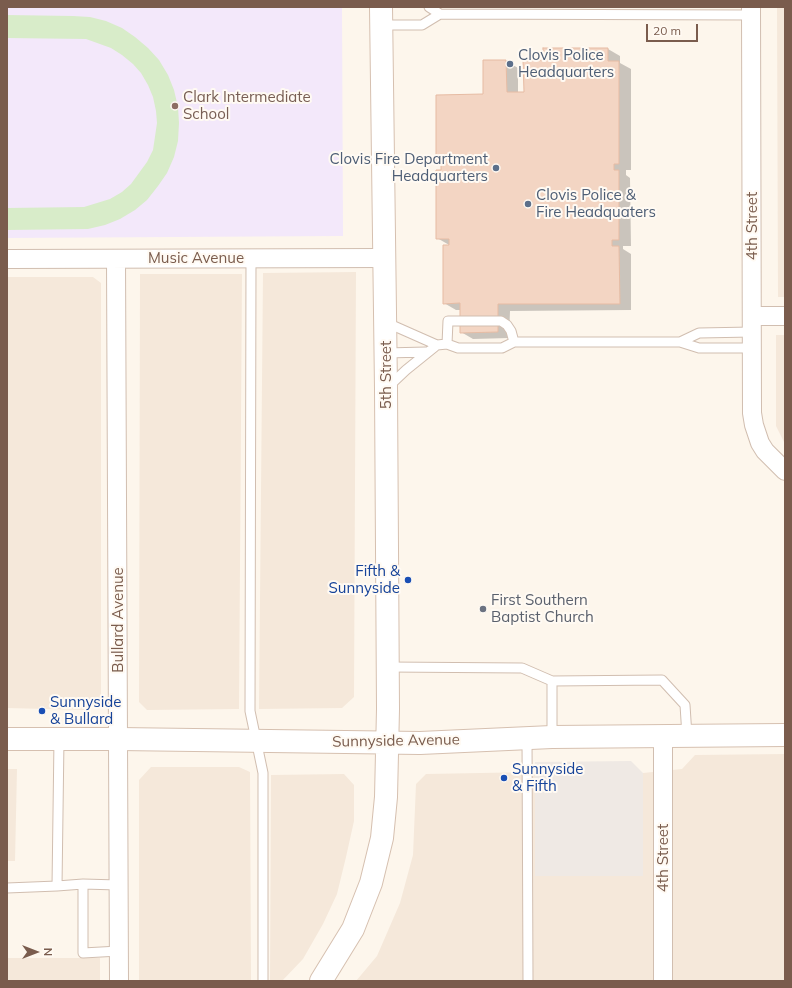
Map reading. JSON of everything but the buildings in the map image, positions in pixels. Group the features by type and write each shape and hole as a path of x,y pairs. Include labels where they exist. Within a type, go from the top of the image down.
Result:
{"main road":[{"name":"5th Street","path":"381,16 386,353 387,743"},
{"name":"Sunnyside Avenue","path":"7,739 420,743 527,737 785,735"},
{"path":"321,981 353,929 371,883 382,838 386,797 387,743"}],"street":[{"name":"4th Street","path":"751,11 752,413 760,443 765,451 785,471"},
{"name":"Music Avenue","path":"7,259 384,258"},
{"name":"Bullard Avenue","path":"116,259 119,981"},
{"path":"752,332 785,316"},
{"name":"4th Street","path":"663,736 663,981"}],"lane":[{"path":"429,7 440,14"},
{"path":"381,16 422,25 440,14 580,11 751,11"},
{"path":"251,258 250,711 255,741 263,773 263,981"},
{"path":"447,344 448,321 501,321 507,325 511,331 514,342"},
{"path":"385,322 437,345"},
{"path":"680,342 699,333 752,332"},
{"path":"386,389 426,352 437,345 447,344 458,348 502,348 514,342 680,342 699,348 752,332"},
{"path":"386,353 426,352"},
{"path":"388,667 522,668 552,681 662,680 685,705 687,736"},
{"path":"552,681 552,737"},
{"path":"527,737 528,981"},
{"path":"57,886 59,739"},
{"path":"83,884 83,952 119,951"},
{"path":"7,888 83,884 118,885"}],"shaded area":[{"name":"Clark Intermediate School","path":"7,7 342,7 343,236 7,238"},
{"path":"777,7 785,7 785,297 778,297"},
{"path":"356,272 354,697 342,708 259,709 263,273"},
{"path":"140,274 242,274 239,709 147,710 139,702"},
{"path":"7,277 93,277 101,283 101,700 88,710 7,708"},
{"path":"776,335 785,335 785,444 776,426"},
{"path":"785,754 785,981 356,981 377,956 400,903 413,855 416,784 426,774 535,772 536,876 643,875 643,773 682,769 695,755"},
{"path":"631,761 643,773 643,876 535,876 535,762"},
{"path":"151,767 239,767 250,772 251,981 139,981 139,780"},
{"path":"7,769 17,769 15,861 8,861 7,869"},
{"path":"344,774 354,785 354,821 337,894 323,924 303,959 282,981 270,981 271,775"},
{"path":"7,958 100,958 100,981 7,981"}],"green space":[{"path":"7,15 90,17 106,21 122,28 135,37 159,60 168,75 174,90 178,107 178,141 174,157 167,173 147,200 135,210 120,219 105,225 88,229 7,230 7,208 84,207 110,199 122,192 131,184 147,162 153,150 157,123 153,97 148,85 141,73 122,55 111,48 86,39 7,38"}],"place":[{"name":"Clovis Police Headquarters","path":"510,64"},
{"name":"Clark Intermediate School","path":"175,106"},
{"name":"Clovis Fire Department Headquarters","path":"496,168"},
{"name":"Clovis Police & Fire Headquaters","path":"528,204"},
{"name":"Fifth & Sunnyside","path":"408,580"},
{"name":"First Southern Baptist Church","path":"483,609"},
{"name":"Sunnyside & Bullard","path":"42,711"},
{"name":"Sunnyside & Fifth","path":"504,778"}]}
